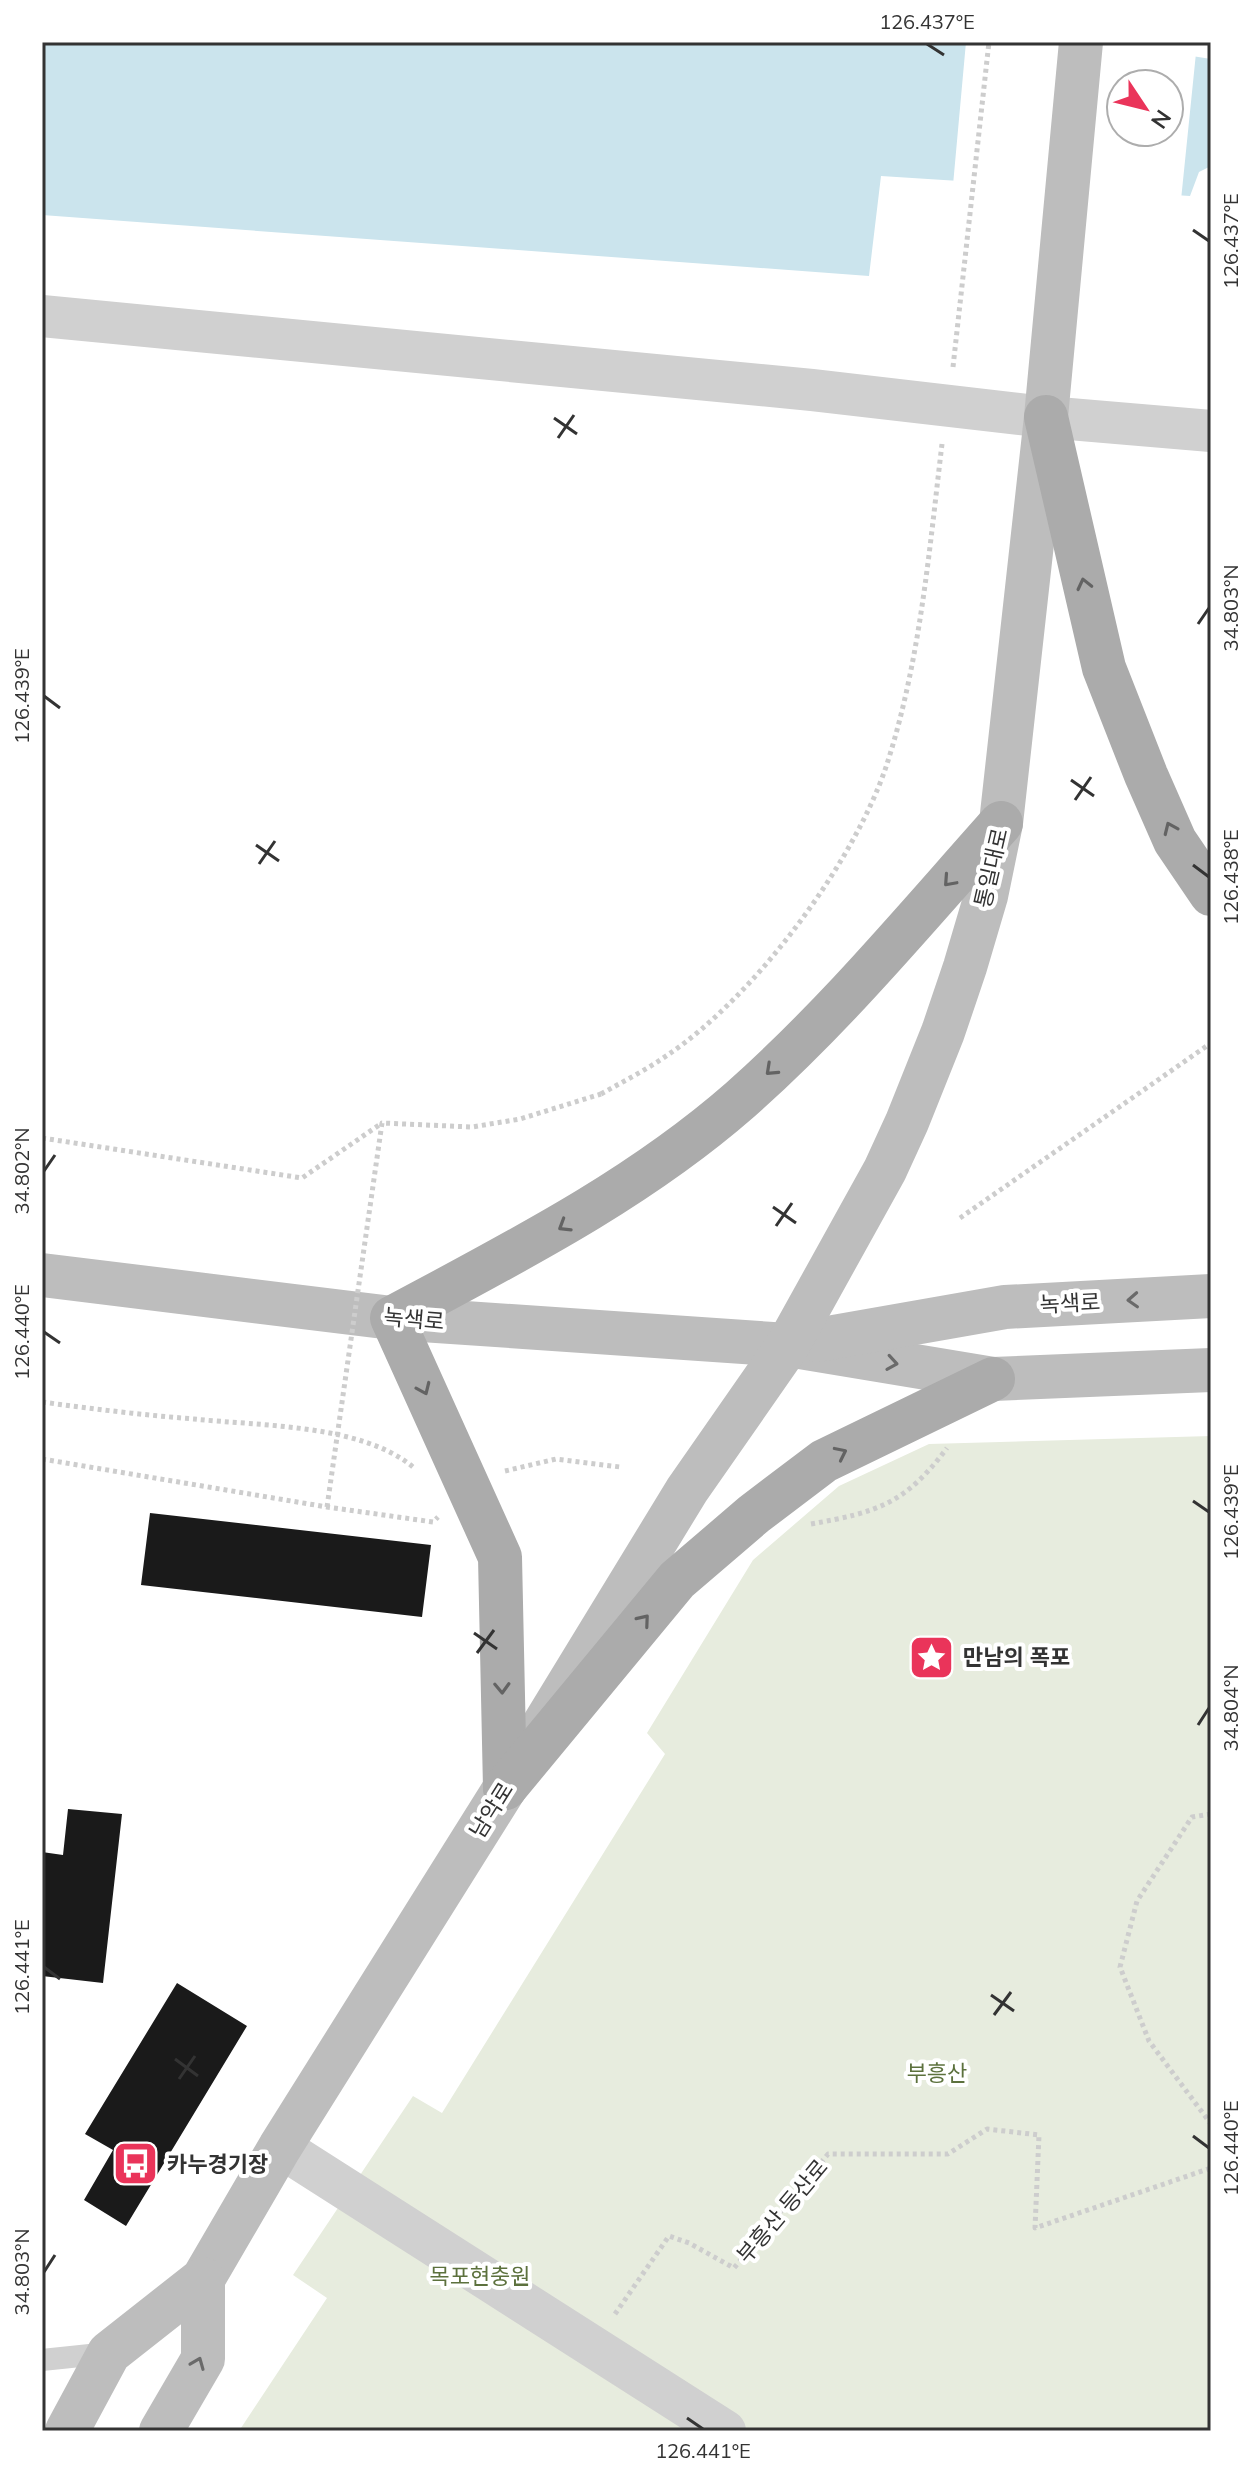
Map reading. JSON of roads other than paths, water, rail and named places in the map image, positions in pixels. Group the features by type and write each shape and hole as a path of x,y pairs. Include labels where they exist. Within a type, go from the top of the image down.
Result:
{"main road":[{"path":"1046,417 1104,668 1175,841 1211,894"},
{"path":"505,1788 500,1557 392,1318 556,1231 661,1162 739,1101 818,1026 1001,823"},
{"path":"505,1788 677,1580 754,1514 824,1461 993,1379"}],"street":[{"name":"통일대로","path":"788,1345 885,1170 907,1122 943,1032 986,896 1001,823 1046,417 1081,42"},
{"path":"42,316 1211,431"},
{"name":"녹색로","path":"42,1275 392,1318 788,1345 993,1379 1211,1370"},
{"name":"녹색로","path":"788,1345 1005,1307 1211,1296"},
{"name":"남악로","path":"67,2431 109,2353 203,2279 280,2147 687,1490 788,1345"},
{"path":"280,2147 725,2431"},
{"path":"161,2431 203,2359 203,2279"}],"lane":[{"path":"42,2360 109,2353"}],"water":[{"path":"42,42 1103,42 1211,59 1211,166 1199,172 1190,196 881,176 869,276 42,215"}],"place":[{"name":"만남의 폭포","path":"932,1657"},
{"name":"카누경기장","path":"136,2164"}],"park label":[{"name":"부흥산","path":"937,2073"},
{"name":"목포현충원","path":"480,2276"}]}
